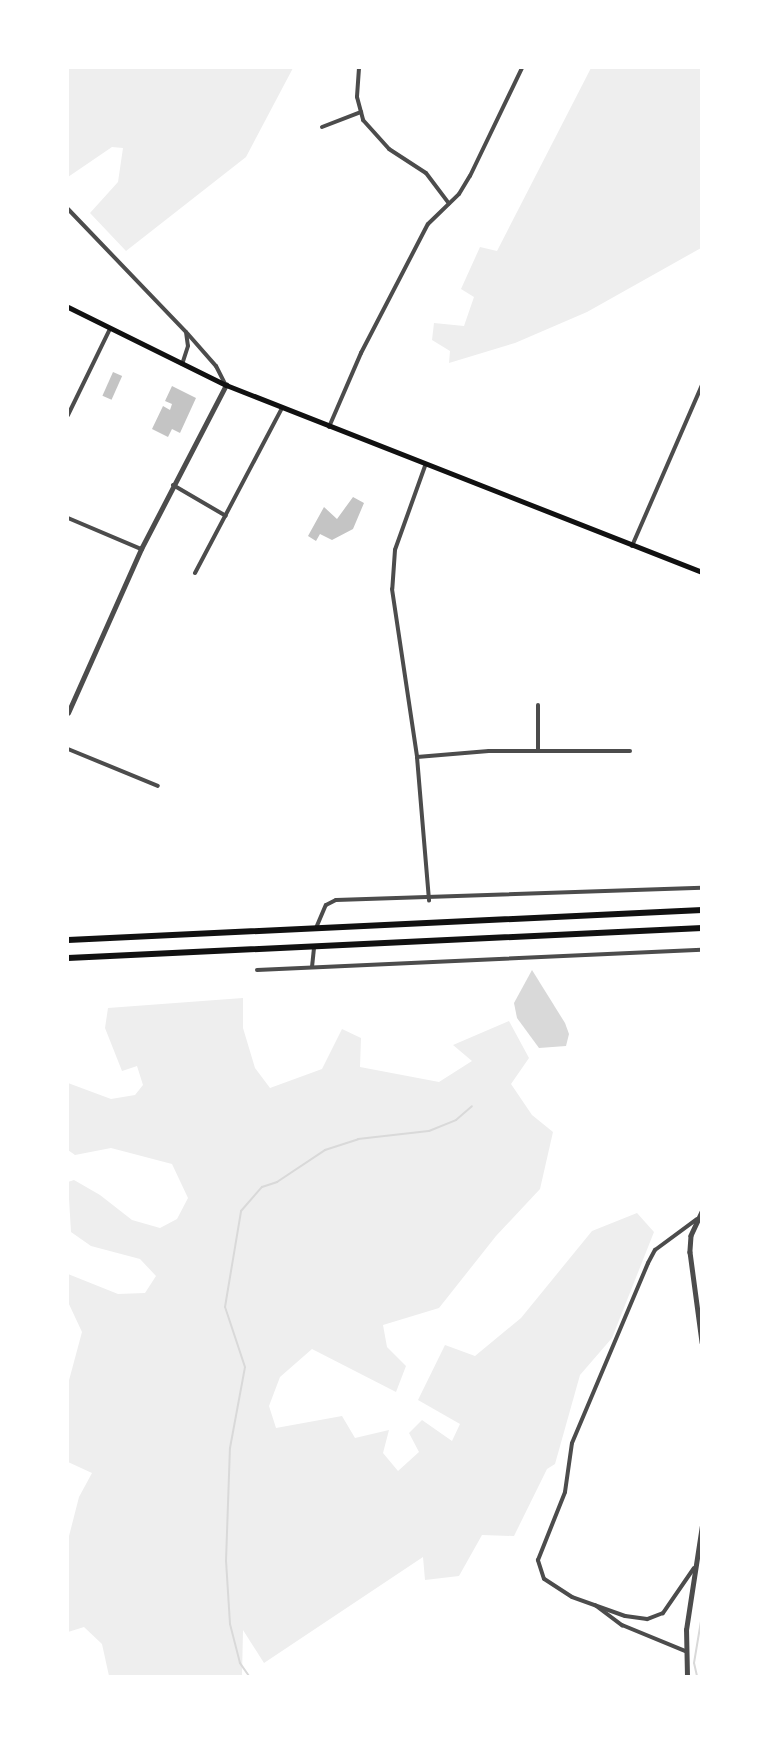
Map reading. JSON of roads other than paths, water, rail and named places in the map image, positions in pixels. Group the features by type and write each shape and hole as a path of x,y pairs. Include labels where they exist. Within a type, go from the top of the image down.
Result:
{"highway":[{"path":"68,940 702,910"},
{"path":"68,958 702,928"}],"main road":[{"path":"68,307 225,385 425,466 702,572"}],"street":[{"path":"359,68 357,97 361,112 374,135 426,173 449,203"},
{"path":"329,427 362,353 429,224 470,176 522,68"},
{"path":"322,127 361,112"},
{"path":"68,209 186,332 216,366 225,385 141,549 68,713"},
{"path":"68,415 110,329"},
{"path":"182,364 188,346 186,332"},
{"path":"632,546 702,385"},
{"path":"195,573 282,408"},
{"path":"425,466 395,550 392,569 417,757 429,900"},
{"path":"173,485 226,516"},
{"path":"68,518 141,549"},
{"path":"538,705 538,752"},
{"path":"68,749 158,786"},
{"path":"417,757 630,751"},
{"path":"316,928 326,904 336,900 429,900 702,888"},
{"path":"312,967 314,946"},
{"path":"257,970 702,950"},
{"path":"702,1212 691,1236 690,1270 702,1342"},
{"path":"695,1567 663,1613 655,1617 625,1616 572,1597 544,1579 540,1572 541,1552 565,1492 572,1443 648,1263 655,1250 697,1219"},
{"path":"687,1677 685,1651 702,1526"},
{"path":"592,1603 622,1625 685,1651"}],"waterway":[{"path":"249,1676 240,1663 230,1624 226,1561 230,1448 245,1367 225,1307 241,1211 262,1187 277,1182 325,1150 358,1139 429,1131 456,1120 472,1106"},
{"path":"697,1676 694,1663 702,1615"}]}
